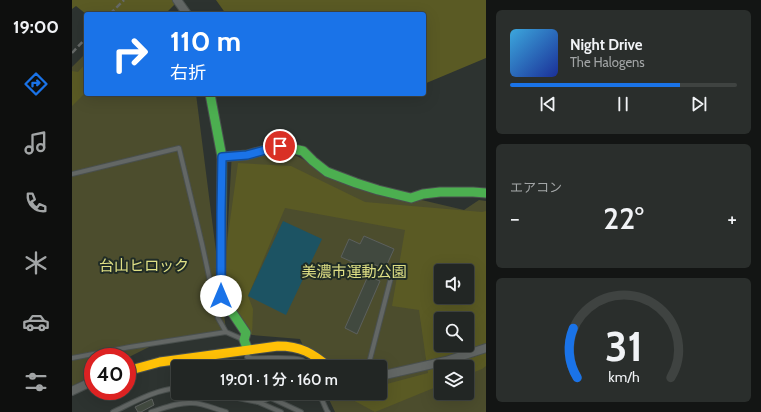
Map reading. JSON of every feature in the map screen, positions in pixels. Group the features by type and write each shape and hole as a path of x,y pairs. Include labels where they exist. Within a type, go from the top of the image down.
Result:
{"street":[{"path":"177,0 186,12"},
{"path":"210,96 222,157 221,296 246,333 244,340 248,350"},
{"path":"222,157 247,155 280,146 303,151 327,172 378,190 411,198 423,194 440,192 486,193"},
{"path":"136,369 160,362 278,346 300,348 320,360"},
{"path":"387,374 446,361 486,348"},
{"path":"72,391 84,385"}],"lane":[{"path":"72,174 179,148 218,318 226,332"},
{"path":"370,360 394,266"},
{"path":"72,358 226,332 244,340"},
{"path":"248,350 247,357 251,358 302,360"},
{"path":"113,412 121,410 150,394 161,390 171,389"},
{"path":"258,402 271,398 301,412"},
{"path":"248,400 258,402 281,412"},
{"path":"322,400 328,412"},
{"path":"151,412 180,404 192,403 201,404 226,412"}],"green space":[{"name":"台山ヒロック","path":"84,55 84,96 196,96 226,330 159,342 136,354 136,348 84,348 84,380 72,386 72,67"},
{"name":"美濃市運動公園","path":"232,152 291,153 327,172 362,186 464,210 479,200 486,201 486,412 335,412 329,400 387,400 387,360 310,360 300,339 252,335 224,294"}],"shaded area":[{"path":"72,0 175,0 177,2 167,12 84,12 76,6 72,9"},
{"path":"216,0 486,0 486,58 426,83 426,12 225,12"},
{"path":"84,65 84,94 72,106 72,71 78,72"},
{"path":"238,163 291,166 365,202 482,212 486,211 486,366 474,372 474,360 434,360 434,388 375,412 353,400 387,400 387,384 428,373 419,310 392,306 405,230 285,208 248,296 253,309 252,335 224,294 228,235"}],"water":[{"path":"283,221 322,239 286,315 248,296"}],"building":[{"path":"364,236 394,249 385,269 371,263 359,265 341,257 349,239 360,244"},
{"path":"368,276 380,281 357,334 345,328"},
{"path":"152,399 154,405 141,412 138,412 135,407"}],"railway":[{"path":"112,12 124,0"},
{"path":"72,53 84,40"}],"traffic: fast":[{"path":"210,96 222,157 221,296 246,333 244,340 248,350"},
{"path":"222,157 247,155 280,146 303,151 327,172 378,190 411,198 423,194 440,192 486,193"}],"traffic: slow":[{"path":"175,360 278,346 293,347 306,351 320,360"},
{"path":"136,369 171,361"}],"route":[{"path":"221,296 222,157 247,155 270,150 280,146"}]}
